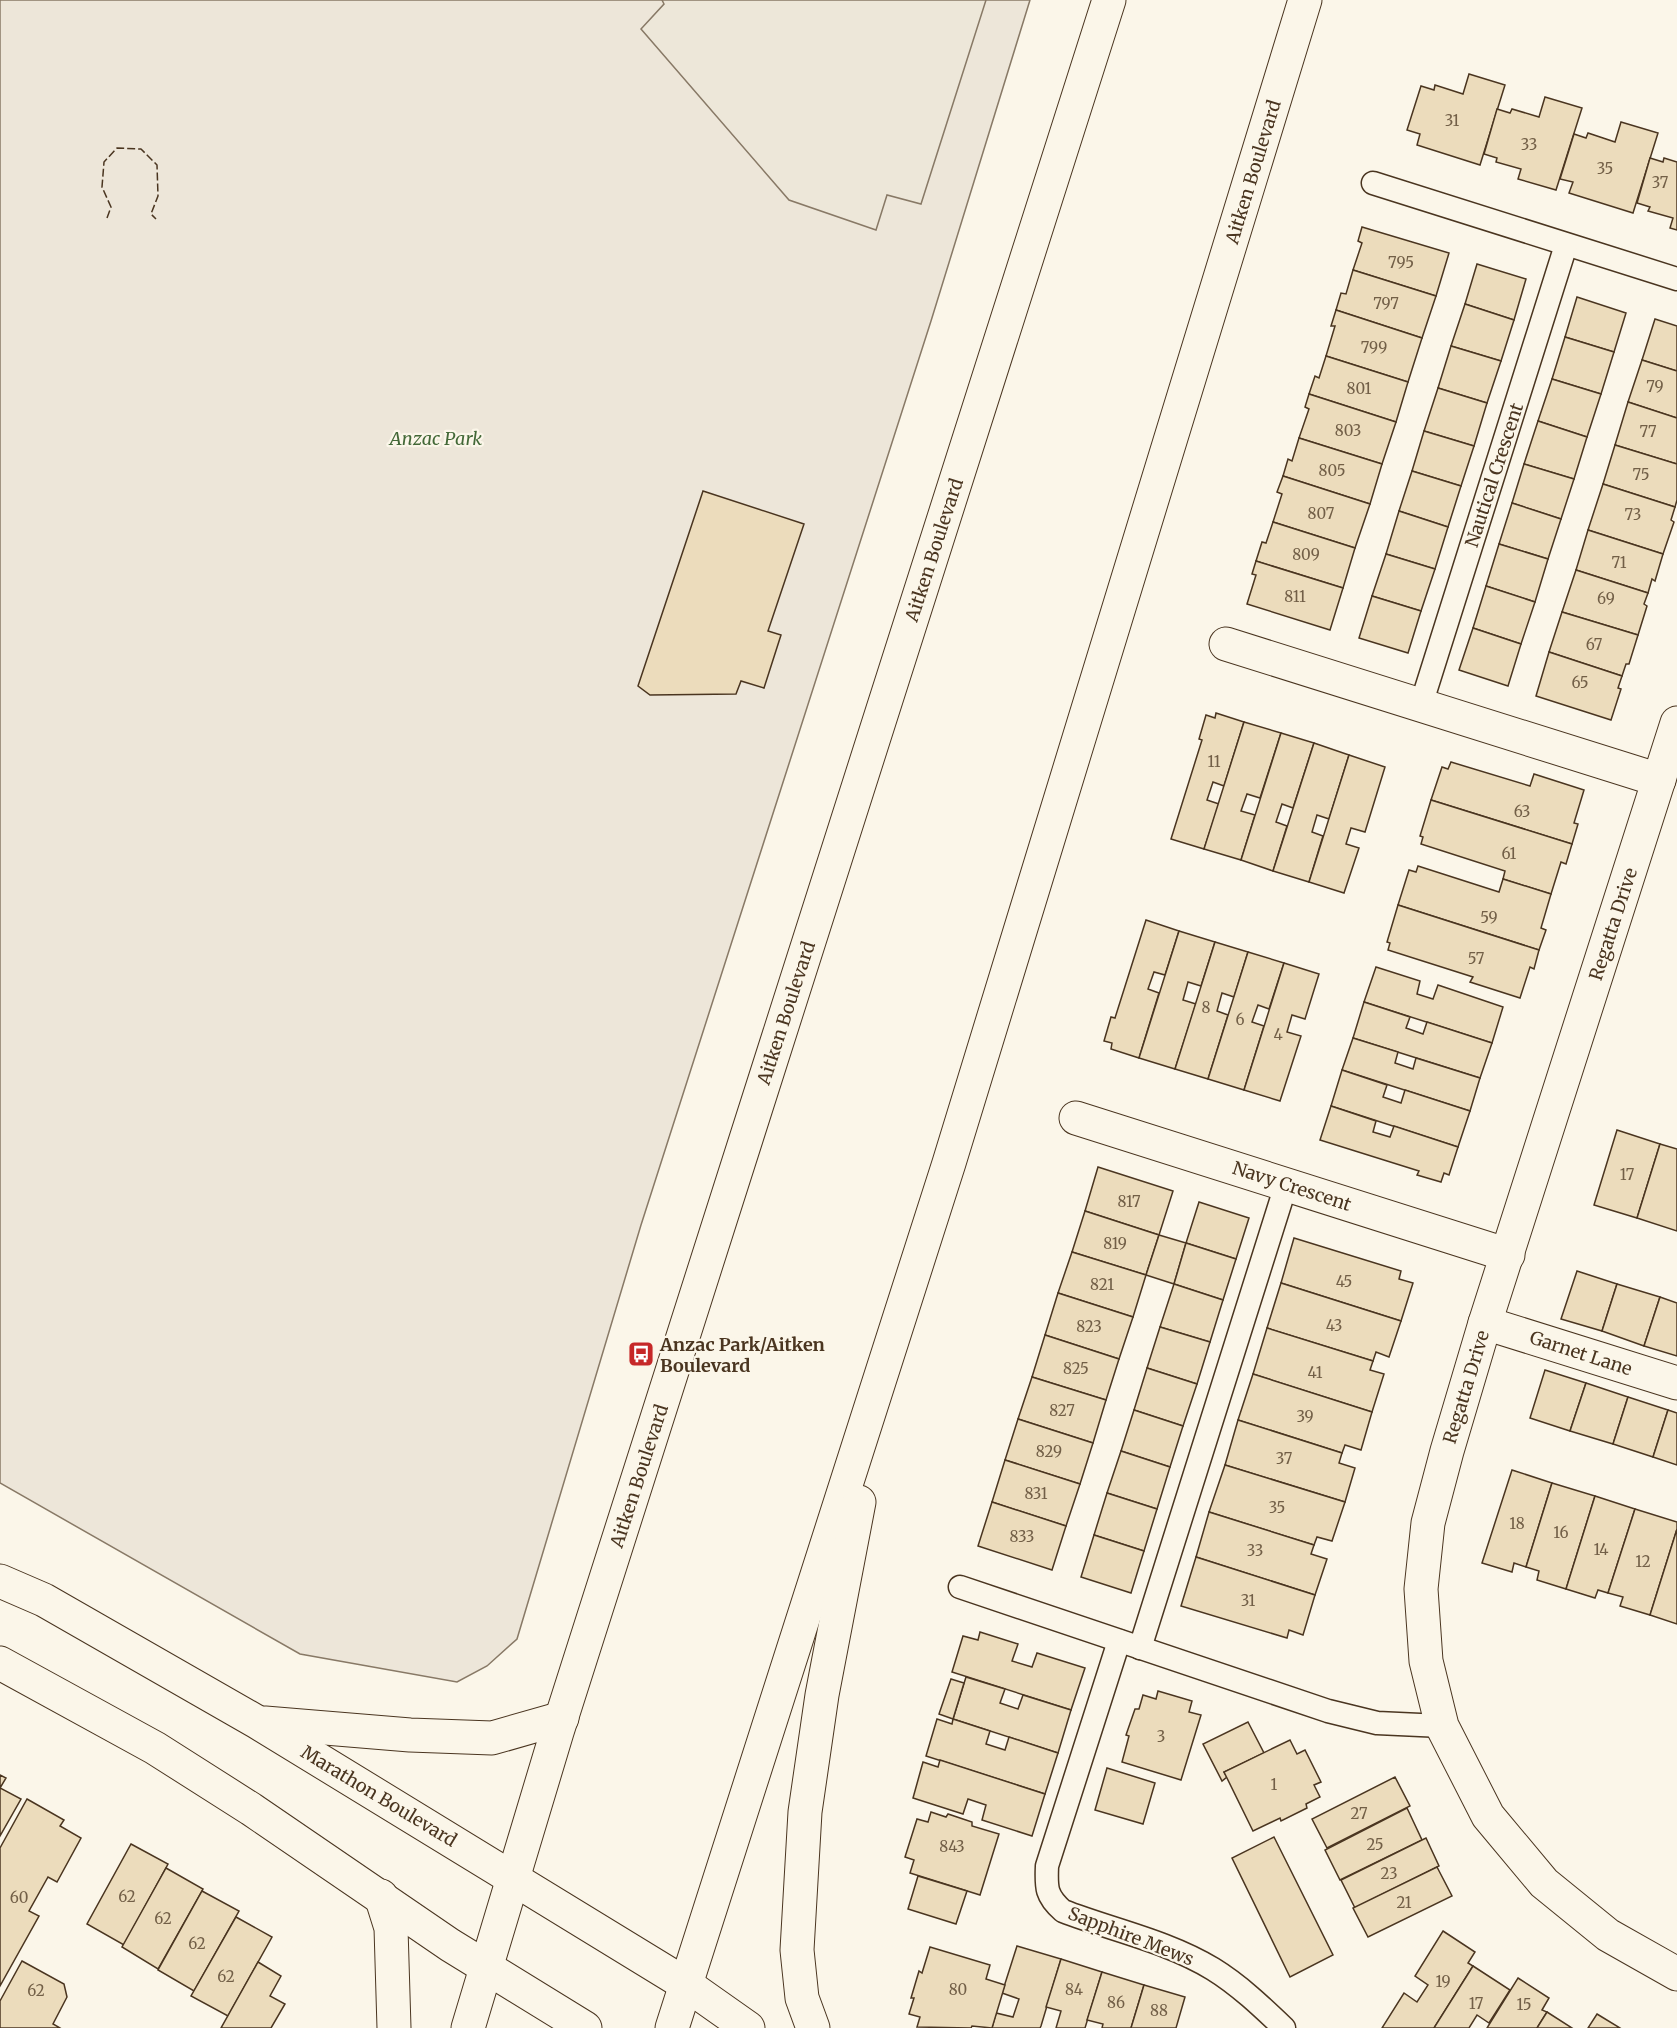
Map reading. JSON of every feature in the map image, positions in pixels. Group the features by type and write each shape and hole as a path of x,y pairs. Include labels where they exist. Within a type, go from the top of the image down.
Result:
{"street":[{"name":"Aitken Boulevard","path":"468,2028 562,1718 1109,0"},
{"name":"Aitken Boulevard","path":"672,2028 956,1140 1305,0"},
{"path":"1226,644 1421,705 1662,801"},
{"name":"Regatta Drive","path":"1677,723 1662,801 1485,1323 1447,1451 1427,1534 1422,1589 1426,1661 1442,1726 1488,1816 1544,1882 1608,1935 1677,1974"},
{"name":"Navy Crescent","path":"1076,1118 1508,1255"},
{"name":"Garnet Lane","path":"1485,1323 1677,1383"},
{"path":"813,2028 802,1998 797,1950 805,1812 822,1695 887,1356"},
{"name":"Marathon Boulevard","path":"0,1581 44,1600 257,1722 687,1984 748,2028"},
{"path":"0,1663 155,1748 486,1967 585,2028"},
{"path":"257,1722 410,1735 492,1738 562,1718"},
{"path":"381,1896 391,1928 394,2028"}],"lane":[{"path":"1373,183 1677,279"},
{"name":"Nautical Crescent","path":"1421,705 1566,245"},
{"name":"Sapphire Mews","path":"1284,2028 1250,1996 1213,1969 1171,1947 1063,1911 1052,1902 1046,1888 1047,1866 1130,1644 1286,1185"},
{"path":"960,1587 1328,1711 1377,1722 1442,1726"}],"green space":[{"name":"Anzac Park","path":"0,0 1030,0 931,321 641,1225 517,1639 487,1666 457,1682 300,1654 0,1483"}],"shaded area":[{"path":"662,0 986,0 921,204 887,195 876,230 789,200 641,29 664,4"}],"building":[{"path":"1469,74 1505,85 1480,165 1417,145 1420,134 1407,130 1421,86 1434,90 1435,85 1463,94"},
{"path":"1545,97 1582,108 1556,190 1518,179 1521,169 1496,162 1497,158 1484,154 1497,109 1510,113 1512,109 1539,117"},
{"path":"1621,122 1658,133 1633,213 1569,193 1573,182 1560,179 1574,134 1586,138 1588,133 1615,142"},
{"path":"1650,158 1663,162 1664,158 1677,162 1677,230 1670,228 1673,218 1648,211 1650,207 1637,203"},
{"path":"1362,227 1449,253 1436,296 1353,270 1362,243 1358,241"},
{"path":"1477,264 1526,279 1514,320 1465,304"},
{"path":"1353,270 1436,296 1422,338 1336,310 1341,293 1346,294"},
{"path":"1577,297 1626,313 1614,352 1565,337"},
{"path":"1465,304 1514,320 1501,361 1451,346"},
{"path":"1336,310 1422,338 1408,382 1326,356 1335,326 1331,326"},
{"path":"1655,319 1677,326 1677,371 1642,360"},
{"path":"1565,337 1614,352 1601,394 1552,379"},
{"path":"1451,346 1501,361 1487,403 1438,388"},
{"path":"1326,356 1408,382 1396,422 1309,394 1315,376 1319,378"},
{"path":"1642,360 1677,371 1677,418 1628,402"},
{"path":"1552,379 1601,394 1587,437 1538,421"},
{"path":"1438,388 1487,403 1474,446 1424,431"},
{"path":"1309,394 1396,422 1382,464 1299,438 1309,409 1305,407"},
{"path":"1628,402 1677,418 1677,464 1615,445"},
{"path":"1538,421 1587,437 1574,479 1524,464"},
{"path":"1424,431 1474,446 1461,486 1412,471"},
{"path":"1299,438 1382,464 1370,504 1283,476 1288,459 1292,461"},
{"path":"1615,445 1677,464 1675,507 1603,484"},
{"path":"1524,464 1574,479 1561,519 1512,503"},
{"path":"1412,471 1461,486 1448,527 1399,511"},
{"path":"1283,476 1370,504 1355,548 1273,522 1282,494 1277,492"},
{"path":"1603,484 1675,507 1671,520 1674,522 1663,554 1588,530"},
{"path":"703,491 804,524 768,631 781,635 764,688 741,681 736,694 650,695 638,686"},
{"path":"1512,503 1561,519 1548,559 1499,544"},
{"path":"1399,511 1448,527 1435,569 1386,554"},
{"path":"1273,522 1355,548 1343,588 1256,561 1262,542 1266,543"},
{"path":"1588,530 1663,554 1655,581 1652,579 1648,593 1576,570"},
{"path":"1499,544 1548,559 1535,602 1486,586"},
{"path":"1386,554 1435,569 1421,611 1372,596"},
{"path":"1256,561 1343,588 1330,630 1247,604 1256,575 1252,574"},
{"path":"1576,570 1648,593 1644,604 1647,606 1638,635 1562,612"},
{"path":"1486,586 1535,602 1521,644 1473,628"},
{"path":"1372,596 1421,611 1408,653 1359,638"},
{"path":"1562,612 1638,635 1629,664 1626,664 1622,676 1549,652"},
{"path":"1473,628 1521,644 1508,686 1459,670"},
{"path":"1549,652 1622,676 1618,688 1621,689 1611,720 1536,696"},
{"path":"1216,713 1244,722 1224,786 1213,782 1207,800 1219,804 1204,849 1171,839 1202,740 1199,739 1206,715 1215,718"},
{"path":"1244,722 1281,733 1260,798 1247,794 1241,811 1255,815 1241,860 1204,849"},
{"path":"1281,733 1314,743 1293,808 1282,804 1276,822 1287,826 1273,871 1241,860"},
{"path":"1314,743 1349,755 1329,819 1317,815 1312,832 1323,836 1309,882 1273,871"},
{"path":"1349,755 1385,767 1365,832 1351,828 1346,844 1359,848 1344,893 1309,882"},
{"path":"1451,762 1530,786 1534,774 1584,790 1574,823 1578,824 1572,844 1431,800 1442,767 1448,769"},
{"path":"1431,800 1572,844 1566,864 1561,862 1551,894 1503,879 1505,871 1421,844 1423,837 1420,836"},
{"path":"1418,866 1499,892 1503,879 1551,894 1541,928 1546,930 1539,950 1398,905 1409,870 1416,872"},
{"path":"1398,905 1539,950 1534,969 1530,967 1520,998 1470,982 1473,977 1388,950 1390,943 1387,942"},
{"path":"1146,920 1179,931 1165,975 1154,972 1148,989 1159,993 1139,1058 1111,1049 1112,1043 1104,1041 1111,1017 1115,1018"},
{"path":"1179,931 1215,942 1201,986 1188,982 1183,1000 1196,1004 1175,1069 1139,1058"},
{"path":"1215,942 1248,952 1234,997 1222,993 1217,1011 1228,1015 1208,1079 1175,1069"},
{"path":"1248,952 1284,963 1269,1009 1258,1005 1252,1022 1264,1026 1244,1090 1208,1079"},
{"path":"1284,963 1319,974 1305,1019 1292,1015 1287,1032 1301,1036 1280,1101 1244,1090"},
{"path":"1376,967 1420,981 1417,994 1433,999 1438,985 1503,1007 1492,1043 1364,1002"},
{"path":"1364,1002 1410,1017 1406,1028 1423,1034 1427,1022 1492,1043 1480,1078 1353,1038"},
{"path":"1353,1038 1398,1052 1395,1063 1413,1069 1416,1058 1480,1078 1470,1111 1342,1070"},
{"path":"1342,1070 1387,1085 1383,1097 1401,1103 1405,1090 1470,1111 1458,1147 1331,1106"},
{"path":"1331,1106 1376,1121 1373,1132 1390,1137 1394,1126 1458,1147 1449,1175 1444,1173 1441,1182 1417,1175 1419,1171 1320,1140"},
{"path":"1617,1130 1660,1144 1637,1218 1594,1205"},
{"path":"1660,1144 1677,1149 1677,1231 1637,1218"},
{"path":"1098,1167 1173,1191 1159,1235 1085,1211"},
{"path":"1199,1202 1249,1218 1236,1259 1186,1243"},
{"path":"1085,1211 1159,1235 1146,1275 1072,1252"},
{"path":"1159,1235 1186,1243 1174,1284 1146,1275"},
{"path":"1294,1238 1401,1271 1399,1279 1413,1283 1401,1321 1281,1283"},
{"path":"1186,1243 1236,1259 1223,1300 1174,1284"},
{"path":"1072,1252 1146,1275 1133,1317 1058,1293"},
{"path":"1577,1271 1617,1284 1602,1331 1561,1319"},
{"path":"1281,1283 1401,1321 1389,1357 1376,1352 1373,1361 1267,1328"},
{"path":"1174,1284 1223,1300 1210,1342 1160,1327"},
{"path":"1617,1284 1660,1297 1644,1346 1602,1331"},
{"path":"1058,1293 1133,1317 1119,1359 1045,1335"},
{"path":"1660,1297 1677,1303 1677,1356 1644,1346"},
{"path":"1160,1327 1210,1342 1197,1384 1147,1368"},
{"path":"1267,1328 1373,1361 1370,1370 1384,1374 1372,1412 1253,1374"},
{"path":"1045,1335 1119,1359 1106,1400 1032,1377"},
{"path":"1147,1368 1197,1384 1183,1426 1134,1410"},
{"path":"1545,1370 1586,1383 1570,1431 1530,1418"},
{"path":"1253,1374 1372,1412 1361,1450 1345,1445 1342,1453 1238,1420"},
{"path":"1032,1377 1106,1400 1093,1443 1018,1419"},
{"path":"1586,1383 1628,1397 1613,1444 1570,1431"},
{"path":"1628,1397 1668,1410 1653,1457 1613,1444"},
{"path":"1134,1410 1183,1426 1170,1467 1121,1451"},
{"path":"1668,1410 1677,1413 1677,1465 1653,1457"},
{"path":"1018,1419 1093,1443 1080,1484 1005,1460"},
{"path":"1238,1420 1342,1453 1339,1463 1355,1468 1345,1502 1225,1465"},
{"path":"1121,1451 1170,1467 1157,1509 1107,1493"},
{"path":"1005,1460 1080,1484 1066,1526 992,1502"},
{"path":"1225,1465 1345,1502 1332,1541 1317,1537 1314,1545 1209,1512"},
{"path":"1512,1470 1552,1483 1526,1567 1514,1563 1512,1572 1482,1563"},
{"path":"1552,1483 1595,1496 1566,1589 1537,1580 1539,1571 1526,1567"},
{"path":"1107,1493 1157,1509 1144,1551 1094,1535"},
{"path":"1595,1496 1635,1509 1608,1593 1598,1590 1595,1598 1566,1589"},
{"path":"992,1502 1066,1526 1052,1570 978,1546"},
{"path":"1635,1509 1677,1522 1677,1529 1650,1615 1620,1606 1623,1597 1608,1593"},
{"path":"1209,1512 1314,1545 1311,1554 1327,1559 1315,1595 1196,1557"},
{"path":"1677,1529 1677,1624 1650,1615"},
{"path":"1094,1535 1144,1551 1131,1593 1081,1577"},
{"path":"1196,1557 1315,1595 1303,1635 1289,1630 1287,1638 1181,1606"},
{"path":"980,1632 1018,1644 1012,1661 1032,1667 1037,1653 1085,1668 1071,1710 952,1672 963,1636 978,1640"},
{"path":"966,1677 1005,1689 1000,1703 1018,1709 1023,1695 1071,1710 1058,1753 953,1719"},
{"path":"951,1679 964,1683 953,1719 939,1714"},
{"path":"1158,1691 1192,1701 1189,1712 1201,1715 1181,1780 1122,1762 1129,1736 1126,1735 1135,1709 1139,1709 1143,1695 1156,1699"},
{"path":"937,1719 952,1724 953,1719 990,1731 986,1744 1005,1750 1009,1737 1058,1753 1045,1794 926,1756"},
{"path":"1248,1722 1264,1753 1224,1772 1227,1777 1222,1781 1203,1744"},
{"path":"1290,1740 1297,1754 1305,1750 1321,1782 1314,1785 1320,1797 1306,1804 1307,1808 1253,1831 1224,1772"},
{"path":"940,1760 1045,1794 1032,1836 982,1820 986,1805 968,1799 963,1814 913,1798 923,1762 938,1767"},
{"path":"1107,1768 1155,1783 1143,1824 1095,1810"},
{"path":"0,1775 6,1778 0,1788"},
{"path":"1395,1777 1410,1806 1327,1848 1312,1819"},
{"path":"0,1788 21,1799 0,1836"},
{"path":"27,1799 64,1820 60,1826 81,1838 57,1882 48,1877 29,1911 39,1916 0,1986 0,1848"},
{"path":"1407,1808 1422,1840 1340,1880 1325,1850"},
{"path":"931,1812 946,1817 948,1814 972,1822 972,1826 999,1834 980,1895 910,1873 914,1860 905,1857 917,1819 928,1822"},
{"path":"1274,1837 1333,1955 1290,1977 1232,1858"},
{"path":"1426,1838 1439,1866 1355,1908 1341,1880"},
{"path":"131,1844 168,1864 124,1945 87,1924"},
{"path":"1437,1867 1452,1896 1368,1937 1353,1908"},
{"path":"166,1868 203,1889 158,1969 122,1947"},
{"path":"918,1876 967,1891 956,1924 908,1909"},
{"path":"202,1891 239,1911 194,1991 158,1970"},
{"path":"236,1917 272,1937 228,2016 191,1996"},
{"path":"1443,1931 1475,1952 1468,1963 1473,1966 1434,2028 1382,2028 1404,1993 1417,2002 1428,1985 1415,1976"},
{"path":"1017,1946 1061,1959 1041,2026 1040,2028 992,2028 996,2013 1013,2017 1019,1999 1002,1993"},
{"path":"930,1947 990,1965 986,1979 1005,1985 992,2028 917,2027 920,2017 909,2014 914,1998 911,1998 919,1971 922,1973"},
{"path":"1061,1959 1102,1972 1085,2028 1056,2028 1061,2011 1046,2007"},
{"path":"22,1961 64,1984 67,1997 53,2024 60,2028 0,2028 0,2001"},
{"path":"258,1962 281,1976 270,1996 285,2004 271,2028 221,2028"},
{"path":"1473,1966 1510,1990 1489,2023 1477,2015 1469,2028 1434,2028"},
{"path":"1102,1972 1144,1985 1131,2028 1102,2028 1103,2024 1087,2020"},
{"path":"1518,1978 1549,1998 1542,2010 1547,2012 1537,2028 1487,2028"},
{"path":"1144,1985 1185,1997 1176,2028 1131,2028"},
{"path":"1547,2012 1572,2028 1537,2028"},
{"path":"1597,2014 1620,2028 1588,2028"}],"fence":[{"path":"107,218 111,207 102,187 104,162 117,148 141,149 157,165 158,196 151,214 156,219"}],"place":[{"name":"Anzac Park/Aitken Boulevard","path":"641,1354"}]}
